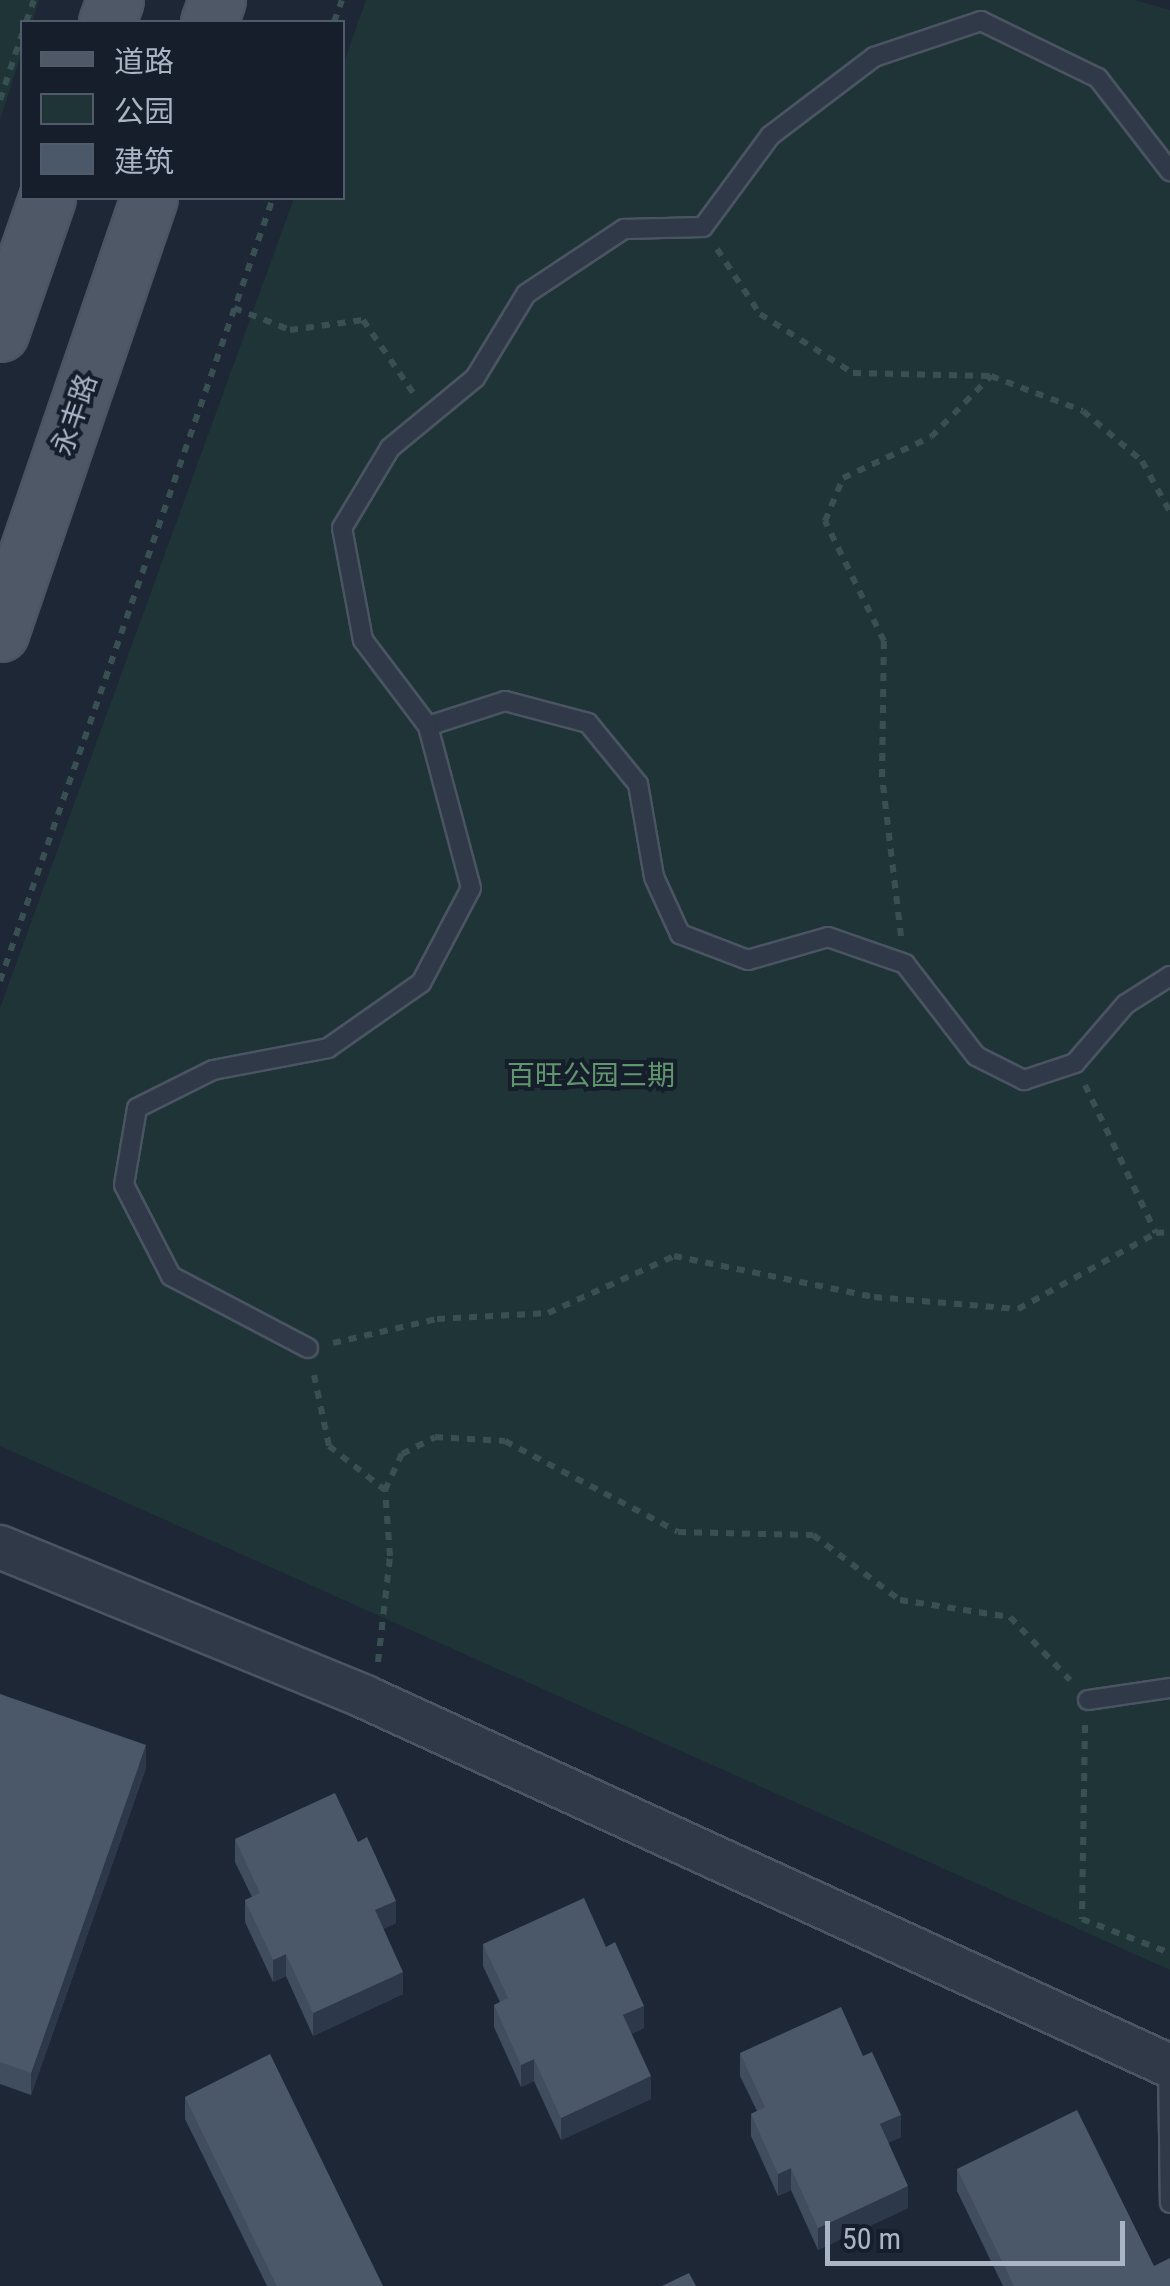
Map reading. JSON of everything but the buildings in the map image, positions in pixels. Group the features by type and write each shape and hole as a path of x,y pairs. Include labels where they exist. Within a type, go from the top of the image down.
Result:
{"main road":[{"path":"0,334 46,200"},
{"name":"永丰路","path":"0,633 148,200"}],"street":[{"path":"0,1546 364,1697 1169,2066"}],"lane":[{"path":"308,1348 171,1276 124,1186 138,1108 212,1070 328,1048 421,984 471,888 428,726 364,640 342,528 390,448 475,378 526,294 624,228 703,227 770,136 874,57 981,21 1098,78 1170,170"},
{"path":"428,726 505,701 588,723 638,784 654,877 680,934 748,960 828,937 906,964 976,1056 1024,1080 1075,1063 1126,1004 1170,976"},
{"path":"1088,1700 1170,1688"},
{"path":"1169,2066 1170,2203"}],"path":[{"path":"0,100 20,40"},
{"path":"0,981 272,200"},
{"path":"703,227 760,314 853,373 991,376 1083,411 1142,461 1170,512"},
{"path":"234,308 290,330 364,320 429,416"},
{"path":"906,964 882,776 884,641 825,521 843,478 930,437 991,376"},
{"path":"1075,1063 1156,1233"},
{"path":"385,1490 330,1446 308,1348 437,1319 548,1313 674,1256 874,1297 1018,1310 1156,1233 1170,1232"},
{"path":"364,1697 382,1651 390,1556 385,1490 402,1454 435,1437 505,1441 678,1532 813,1535 900,1600 1010,1617 1088,1700 1080,1778 1082,1919 1170,1954"}],"green space":[{"path":"0,0 39,0 33,20 20,20 20,57 0,120"},
{"name":"百旺公园三期","path":"366,0 1135,0 1170,10 1170,1970 0,1446 0,1008 293,200 345,200 345,59"}]}
